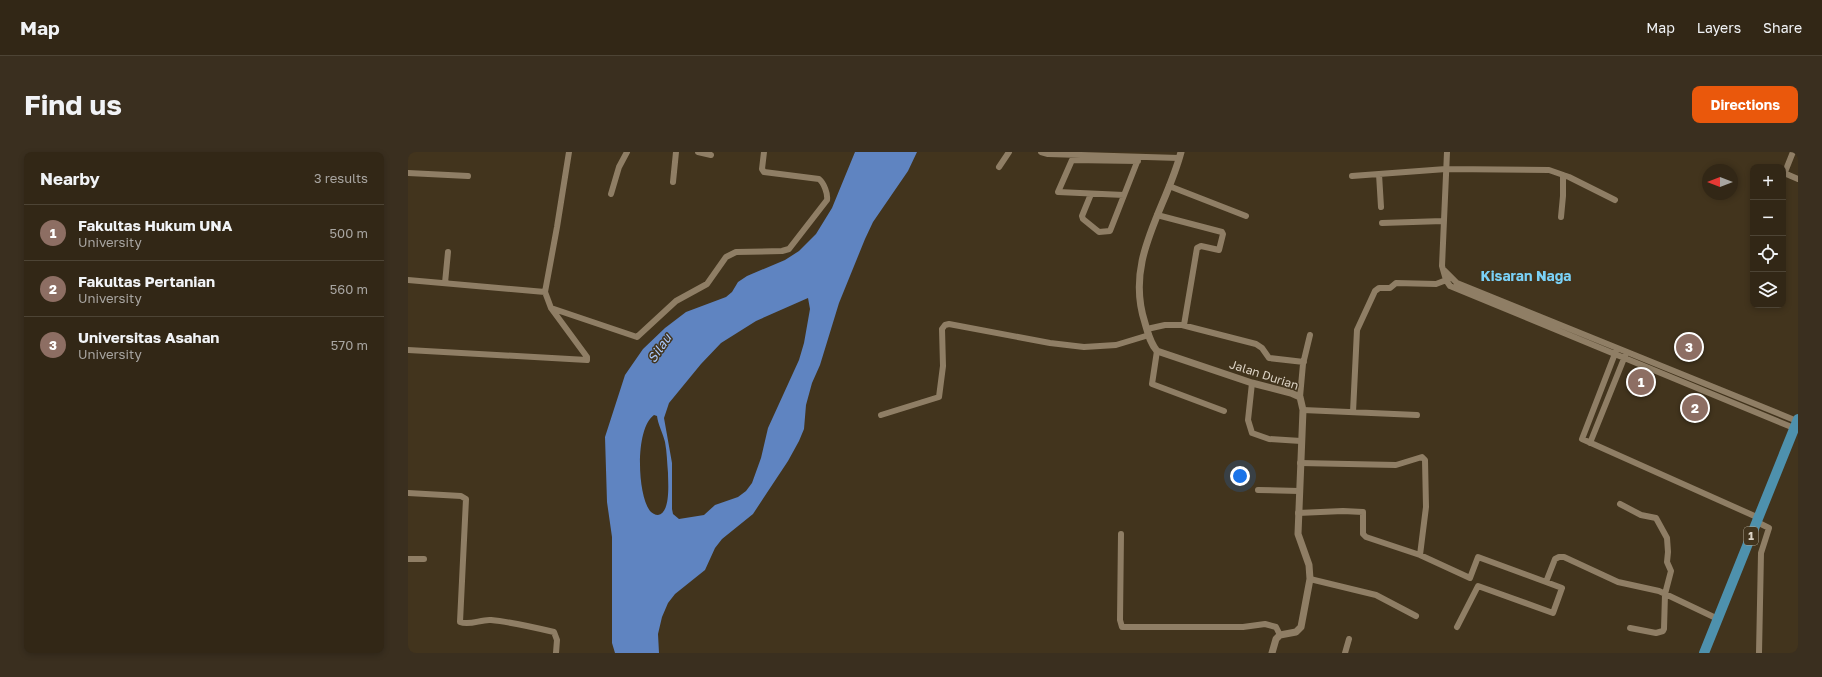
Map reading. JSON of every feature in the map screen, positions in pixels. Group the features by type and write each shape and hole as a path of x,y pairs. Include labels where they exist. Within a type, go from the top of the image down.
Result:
{"highway":[{"name":"1","path":"1704,653 1796,423"}],"street":[{"path":"408,350 587,360 587,357 551,308 545,292 559,220 568,152"},
{"path":"611,194 618,167 627,152"},
{"path":"673,182 676,152"},
{"path":"698,152 711,155"},
{"path":"551,308 633,338 637,337 676,301 707,284 730,254 736,252 782,251 789,249 827,197 822,182 819,179 764,172 762,169 764,152"},
{"path":"999,167 1009,152"},
{"path":"1041,152 1048,154 1138,159"},
{"path":"1446,152 1442,268 1453,288 1754,412 1796,423"},
{"path":"1786,170 1793,152"},
{"path":"1124,195 1058,193 1072,161 1138,159 1180,155 1143,252 1140,266 1141,310 1151,343 1157,351 1152,384 1224,411"},
{"path":"1091,194 1082,216 1083,219 1099,232 1105,233 1110,231 1138,159"},
{"path":"1352,176 1446,169 1549,170 1615,200"},
{"path":"408,173 468,176"},
{"path":"1379,174 1381,207"},
{"path":"1560,217 1563,196 1562,175"},
{"path":"1786,176 1798,179"},
{"path":"1169,186 1246,216"},
{"path":"1157,215 1222,232 1223,234 1219,250 1201,246 1197,248 1184,326"},
{"path":"1382,224 1443,221"},
{"path":"445,283 448,252"},
{"path":"1353,412 1357,330 1377,288 1390,288 1396,283 1436,284 1448,279 1757,404 1796,423"},
{"path":"408,280 545,292"},
{"path":"881,415 939,397 943,366 942,329 945,325 949,324 1050,343 1084,347 1116,345 1165,325 1184,326 1256,344 1262,348 1267,356 1272,358 1304,362"},
{"path":"1300,397 1304,362 1310,335"},
{"path":"1618,347 1582,438 1758,520 1769,528 1761,553 1759,653"},
{"name":"Jalan Durian","path":"1157,351 1252,383 1291,393 1300,397 1303,410 1298,513 1299,540 1309,564 1310,579 1301,628 1296,632 1280,635"},
{"path":"1590,443 1628,351"},
{"path":"1252,383 1248,420 1252,433 1269,439 1301,441"},
{"path":"1722,399 1725,391"},
{"path":"1754,412 1757,404"},
{"path":"1303,410 1417,415"},
{"path":"1300,463 1396,464 1422,457 1425,460 1426,507 1420,554"},
{"path":"1258,490 1299,491"},
{"path":"408,493 461,496 466,499 460,622 480,622 490,620 529,626 554,632 557,640 556,653"},
{"path":"1620,504 1641,514 1654,517 1664,533 1668,547 1667,562 1672,573 1665,594 1663,632 1656,633 1630,628"},
{"path":"1298,513 1343,511 1363,512 1364,536 1420,554 1470,578"},
{"path":"1122,534 1120,620 1122,627 1254,626 1265,624 1276,627 1280,635 1276,639 1272,653"},
{"path":"1478,557 1562,588 1553,613 1478,586 1469,581 1470,578 1478,557"},
{"path":"1546,582 1555,559 1564,557 1618,582 1659,591 1718,619"},
{"path":"408,559 424,559"},
{"path":"1310,579 1376,595 1416,616"},
{"path":"1457,627 1478,586"},
{"path":"1346,653 1349,639"}],"water":[{"name":"Silau","path":"855,152 917,152 908,171 873,222 865,239 839,303 820,365 812,383 806,405 804,429 788,461 753,514 722,539 715,548 705,570 675,594 668,603 662,617 658,634 659,653 615,653 612,643 612,537 607,502 605,437 625,375 643,349 665,328 686,312 726,297 732,292 738,282 747,276 785,260 799,251 816,234 832,208","holes":["808,298 810,309 804,343 799,360 768,428 761,458 752,483 746,491 738,497 715,505 704,515 679,519 673,514 672,509 672,463 664,418 669,403 701,364 721,343 756,321","654,415 657,416 665,442 668,473 667,503 665,509 658,515 650,511 646,503 642,491 640,462 644,433 648,422"]}],"place":[{"name":"Universitas Asahan","path":"1689,347"},
{"name":"Fakultas Hukum UNA","path":"1641,382"},
{"name":"Fakultas Pertanian","path":"1695,408"}],"district":[{"name":"Kisaran Naga","path":"1526,276"}]}
